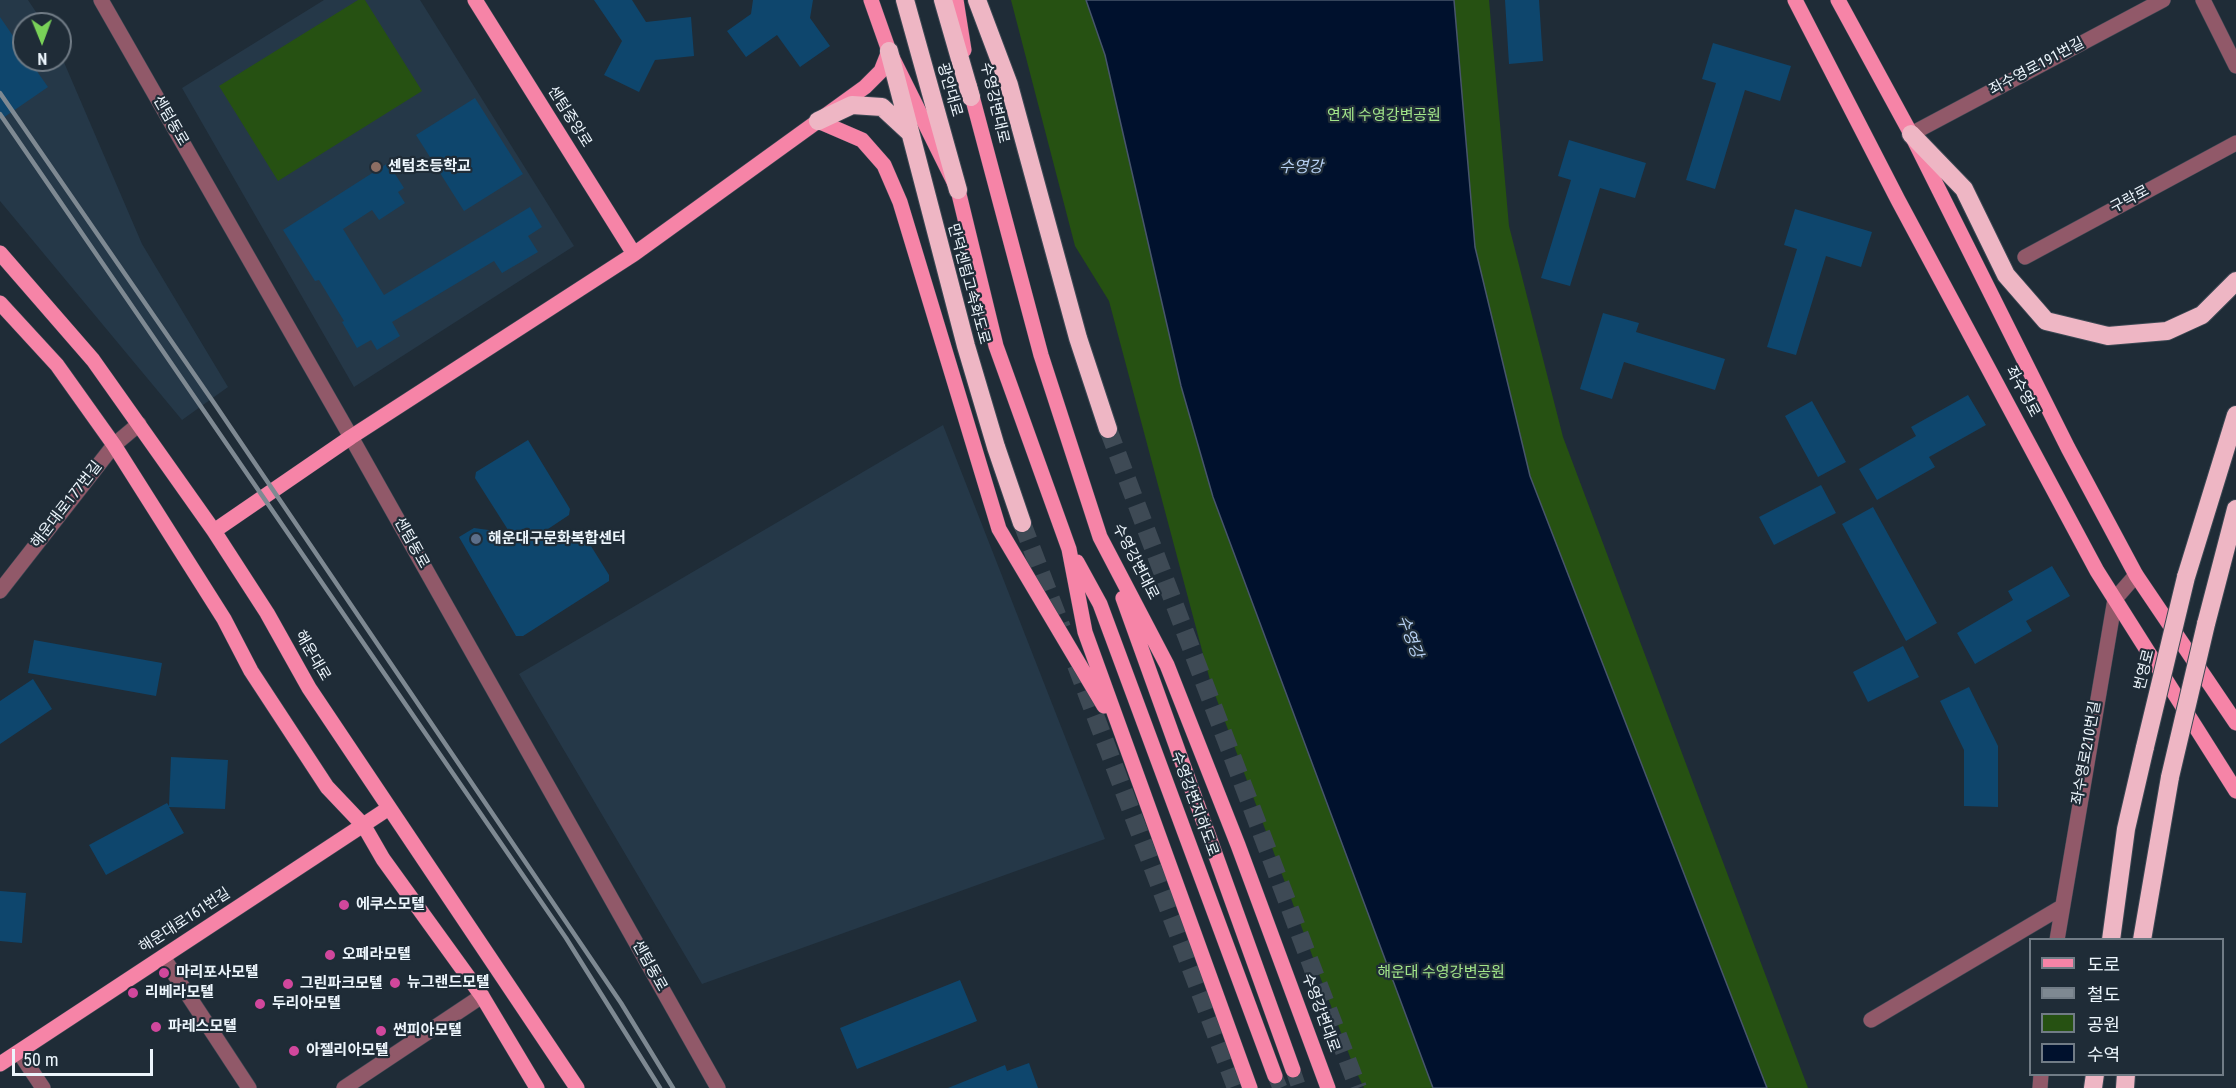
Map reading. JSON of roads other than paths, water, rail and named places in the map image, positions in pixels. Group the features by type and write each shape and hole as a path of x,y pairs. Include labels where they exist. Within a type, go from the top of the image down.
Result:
{"highway":[{"name":"광안대로","path":"905,0 958,190"},
{"name":"광안대로","path":"944,0 971,98"},
{"path":"977,0 1009,85 1078,338 1108,429"},
{"name":"만덕센텀고속화도로","path":"889,51 966,346 996,447 1022,523"},
{"path":"818,121 852,105 882,106 909,132"},
{"path":"1911,135 1964,189 2006,275 2046,321 2108,336 2167,332 2202,315 2230,290 2236,280"},
{"name":"번영로","path":"2111,938 2126,829 2145,747 2186,577 2236,415"},
{"path":"2142,938 2170,777 2236,509"}],"main road":[{"name":"센텀중앙로","path":"475,0 634,254"},
{"path":"871,0 889,51 958,190 996,346 1069,549 1085,632 1250,1088"},
{"name":"수영강변대로","path":"956,0 971,98 1041,355 1100,537 1167,665 1238,845 1328,1088"},
{"name":"좌수영로","path":"1795,0 1909,220 2115,599 2236,791"},
{"name":"좌수영로","path":"1838,0 1911,135 2068,448 2136,575 2236,723"},
{"path":"214,531 351,437 634,254 865,87 881,71 889,51"},
{"path":"818,121 862,140 884,165 900,202 999,529 1123,738"},
{"name":"해운대로","path":"0,254 93,360 214,531 267,613 309,688 577,1088"},
{"path":"0,303 57,365 114,445 224,619 251,671 327,787 364,826 383,859 482,996 537,1088"},
{"name":"수영강변지하도로","path":"1100,537 1293,1070"},
{"name":"수영강변지하도로","path":"1069,549 1100,604 1275,1076"},
{"name":"해운대로161번길","path":"0,1064 389,808"}],"street":[{"name":"센텀동로","path":"100,0 351,437 718,1088"},
{"name":"좌수영로191번길","path":"1911,135 2163,0"},
{"path":"2203,0 2236,66"},
{"name":"구락로","path":"2025,257 2236,143"},
{"name":"해운대로177번길","path":"0,591 114,445 139,424"},
{"path":"2115,599 2136,575"},
{"name":"좌수영로210번길","path":"2057,938 2060,909 2115,599"},
{"path":"1871,1020 2060,909"},
{"path":"163,957 249,1088"},
{"path":"344,1088 482,996"},
{"path":"20,1052 44,1088"}],"water":[{"name":"수영강","path":"1086,0 1454,0 1475,247 1530,476 1767,1088 1433,1088 1213,497 1181,386 1105,55"}],"tunnel":[{"path":"1108,429 1358,1088"},
{"path":"1022,523 1062,628"},
{"path":"1076,665 1236,1088"},
{"path":"1293,1070 1299,1088"},
{"path":"1275,1076 1280,1088"}],"railway":[{"path":"0,93 214,403 621,1003 673,1088"},
{"path":"0,114 566,938 660,1088"}],"place":[{"name":"센텀초등학교","path":"376,167"},
{"name":"해운대구문화복합센터","path":"476,539"},
{"name":"에쿠스모텔","path":"344,905"},
{"name":"오페라모텔","path":"330,955"},
{"name":"마리포사모텔","path":"164,973"},
{"name":"뉴그랜드모텔","path":"395,983"},
{"name":"그린파크모텔","path":"288,984"},
{"name":"리베라모텔","path":"133,993"},
{"name":"두리아모텔","path":"260,1004"},
{"name":"파레스모텔","path":"156,1027"},
{"name":"썬피아모텔","path":"381,1031"},
{"name":"아젤리아모텔","path":"294,1051"}],"park label":[{"name":"연제 수영강변공원","path":"1384,116"},
{"name":"해운대 수영강변공원","path":"1441,973"}]}
